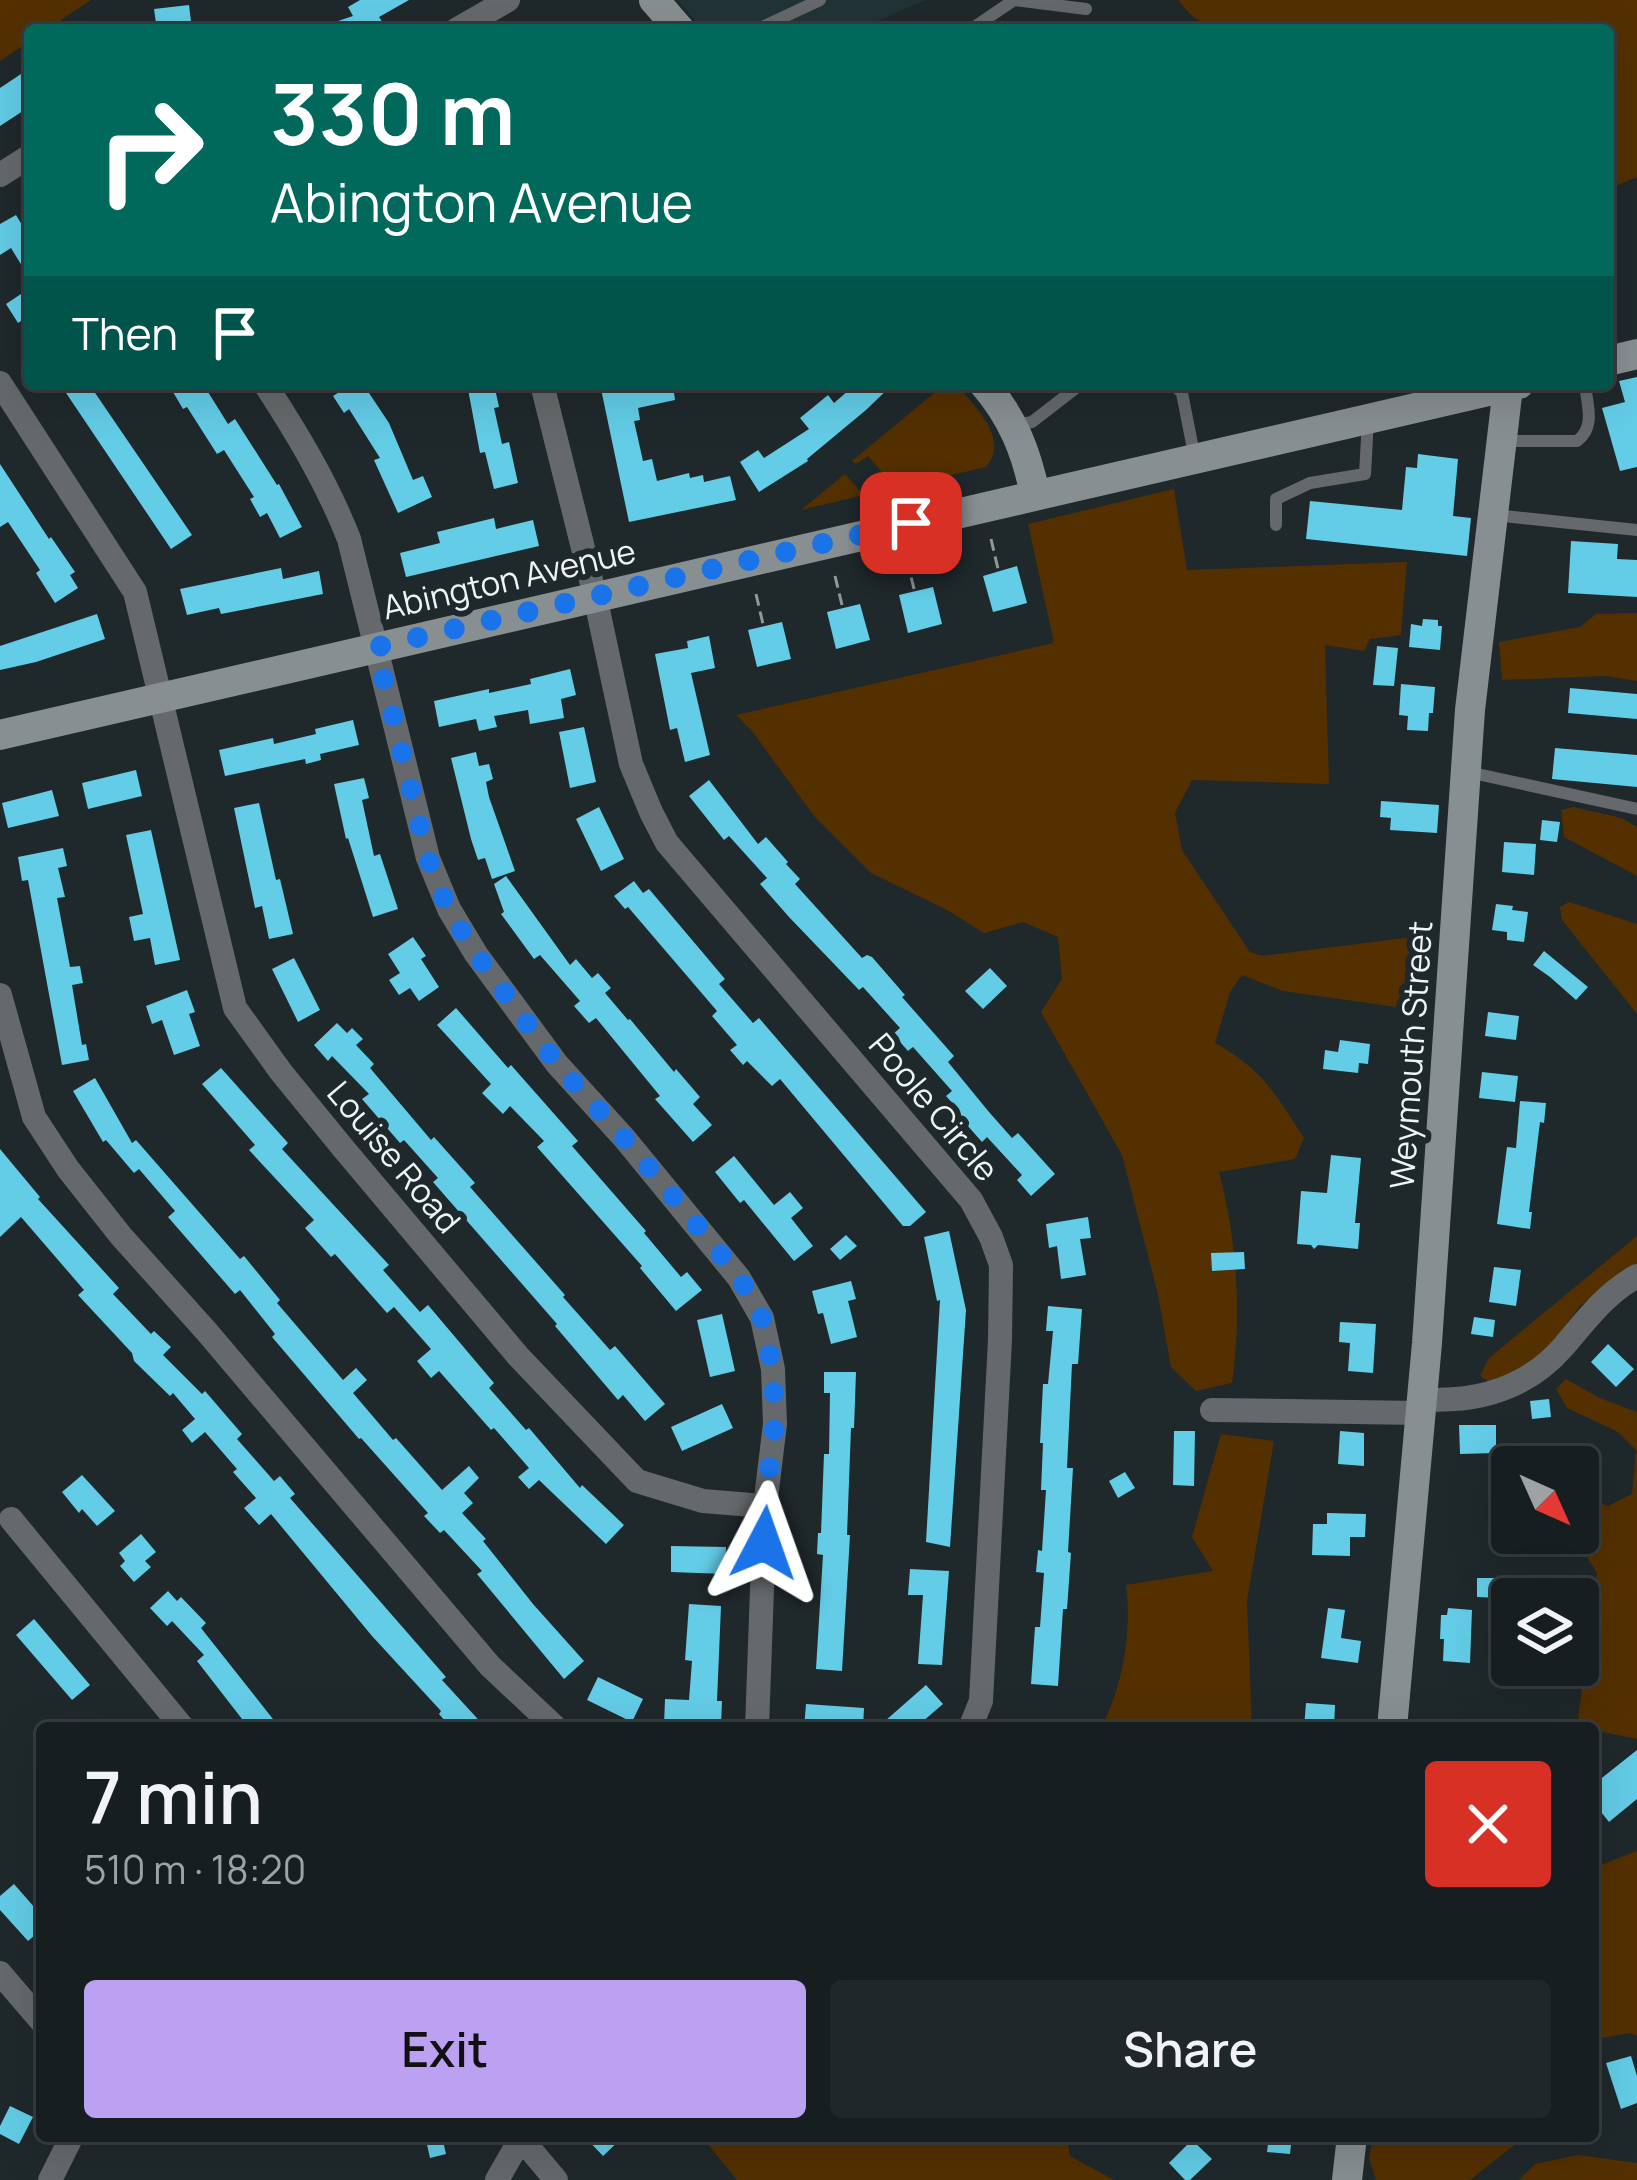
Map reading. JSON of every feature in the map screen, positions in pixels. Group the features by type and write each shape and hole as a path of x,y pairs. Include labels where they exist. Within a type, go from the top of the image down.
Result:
{"main road":[{"path":"654,0 675,24"},
{"path":"988,390 1014,425 1035,494"},
{"name":"Abington Avenue","path":"0,735 1492,390"},
{"name":"Weymouth Street","path":"1393,1722 1421,1406 1470,710 1512,390"},
{"path":"1347,2180 1351,2142"}],"street":[{"path":"466,24 508,0"},
{"name":"Louise Road","path":"0,383 135,592 235,1008 281,1072 518,1356 637,1481 703,1501 765,1506"},
{"path":"269,390 310,454 350,539 428,858 448,909 557,1064 740,1278 762,1318 773,1369 775,1424 765,1506 758,1722"},
{"name":"Poole Circle","path":"544,390 632,764 651,812 668,843 971,1200 1001,1265 981,1701 972,1722"},
{"path":"1,1004 34,1118 68,1169 490,1666 550,1722"},
{"path":"1212,1410 1421,1406 1514,1387 1554,1357 1597,1305 1637,1276"},
{"path":"11,1520 178,1722"},
{"path":"0,1973 36,2015"},
{"path":"50,2180 69,2142"},
{"path":"497,2180 517,2142"},
{"path":"524,2142 556,2180"}],"lane":[{"path":"769,24 820,0"},
{"path":"979,24 1014,0 1086,9"},
{"path":"1014,425 1032,422 1073,390"},
{"path":"1179,390 1195,459"},
{"path":"1503,441 1577,441 1590,425 1586,390"},
{"path":"1276,525 1276,499 1310,483 1365,474 1369,419"},
{"path":"1493,515 1637,530"},
{"path":"1467,771 1637,809"}],"path":[{"path":"991,539 998,569"},
{"path":"907,560 914,589"},
{"path":"835,576 842,605"},
{"path":"756,595 763,624"}],"shaded area":[{"path":"0,0 91,0 55,24 24,24 24,45 0,61"},
{"path":"678,0 925,0 871,24 698,24"},
{"path":"1178,0 1637,0 1637,177 1614,187 1614,24 1206,24"},
{"path":"938,390 961,390 987,423 994,445 986,467 878,492 874,488 886,477 868,456 856,464 852,461"},
{"path":"845,474 864,495 801,510"},
{"path":"1174,489 1187,570 1407,562 1401,635 1370,639 1364,651 1325,645 1329,784 1192,780 1175,813 1182,850 1250,952 1263,956 1430,935 1425,1011 1283,991 1242,975 1230,992 1215,1043 1266,1083 1304,1138 1295,1159 1219,1172 1236,1277 1235,1357 1232,1383 1196,1391 1171,1367 1157,1290 1122,1155 1041,1012 1062,979 1058,937 1023,922 984,933 871,873 814,816 736,715 1054,643 1028,524"},
{"path":"1637,613 1637,681 1605,676 1502,680 1499,642 1580,627 1596,614"},
{"path":"1573,807 1622,818 1637,827 1637,876 1564,837 1561,810"},
{"path":"1569,902 1637,924 1637,1014 1562,920 1560,907"},
{"path":"1637,1236 1637,1265 1580,1306 1550,1347 1516,1373 1489,1382 1480,1376 1489,1358"},
{"path":"1566,1379 1637,1412 1637,1739 1599,1731 1599,1722 1578,1722 1582,1686 1599,1686 1599,1578 1585,1554 1599,1554 1599,1502 1608,1506 1632,1494 1636,1450 1618,1432 1567,1408 1556,1389"},
{"path":"1221,1434 1274,1441 1247,1601 1252,1722 1104,1722 1124,1658 1126,1585 1213,1571 1192,1537"},
{"path":"1637,1851 1637,2036 1599,2039 1599,1866"},
{"path":"706,2142 1068,2142 1070,2156 1114,2180 737,2180"},
{"path":"1372,2142 1518,2142 1470,2180 1376,2180 1369,2159"},
{"path":"1578,2155 1637,2163 1637,2180 1519,2180 1535,2164"}],"building":[{"path":"360,0 409,0 379,17 381,24 329,24 353,16 348,7"},
{"path":"189,5 191,24 156,24 154,9"},
{"path":"24,72 24,110 0,126 0,88"},
{"path":"16,215 24,228 24,269 11,248 0,255 0,224"},
{"path":"24,292 24,319 18,323 6,304"},
{"path":"1637,377 1637,467 1620,471 1602,408 1625,402 1619,381"},
{"path":"64,390 93,390 192,535 171,549"},
{"path":"207,390 228,424 235,419 302,527 280,538 267,513 260,517 250,499 254,497 224,450 217,454 173,392"},
{"path":"342,390 367,390 389,423 413,480 423,476 432,497 398,513 374,460 380,458 349,409 344,413 333,396"},
{"path":"468,390 495,390 502,444 509,442 518,483 494,489 485,452 480,453"},
{"path":"601,390 674,390 675,400 638,408 640,420 634,421 643,461 652,459 657,481 689,473 690,478 703,475 704,482 730,476 736,500 629,522"},
{"path":"849,390 887,390 808,461 759,492 740,462 758,450 764,458 809,429 800,418 828,395 834,403"},
{"path":"1418,454 1458,459 1453,516 1471,518 1467,556 1306,539 1310,501 1402,510 1406,467 1417,468"},
{"path":"0,464 75,572 70,575 78,588 55,603 8,522 0,527"},
{"path":"494,518 496,529 533,520 539,546 406,577 400,553 440,543 437,532"},
{"path":"1571,541 1618,544 1617,559 1637,560 1637,597 1568,593"},
{"path":"1017,566 1027,603 993,612 983,576"},
{"path":"281,568 283,579 319,571 323,594 221,614 219,608 187,615 180,589"},
{"path":"933,587 942,624 908,633 899,595"},
{"path":"860,604 870,640 836,649 827,612"},
{"path":"97,614 105,639 0,670 0,646"},
{"path":"1423,619 1438,620 1442,626 1440,650 1409,647 1411,624 1422,626"},
{"path":"782,622 791,659 757,667 748,630"},
{"path":"709,636 715,668 691,673 710,755 685,762 677,728 670,730 655,654 688,648 687,641"},
{"path":"1377,646 1398,648 1394,686 1373,685"},
{"path":"570,669 576,695 561,699 564,718 530,724 528,710 494,716 497,727 479,731 476,719 439,727 434,701 531,684 530,679"},
{"path":"1401,684 1435,687 1428,731 1407,730 1408,716 1399,715"},
{"path":"1570,688 1637,694 1637,719 1568,713"},
{"path":"353,720 359,745 320,754 321,760 306,764 305,759 225,776 219,750 273,738 274,744"},
{"path":"584,727 596,782 570,788 559,732"},
{"path":"1555,748 1637,755 1637,787 1552,779"},
{"path":"476,752 479,766 489,764 493,779 486,782 489,797 515,871 492,879 485,858 478,860 451,758"},
{"path":"136,770 142,796 88,809 82,783"},
{"path":"364,778 369,798 362,800 374,856 380,854 398,909 373,917 346,839 334,784"},
{"path":"709,780 758,844 766,837 800,879 795,884 862,958 872,957 905,995 902,997 954,1056 948,1062 989,1112 1012,1138 1018,1133 1055,1174 1031,1196 1017,1180 1022,1175 987,1137 982,1142 952,1108 946,1096 952,1091 913,1047 908,1051 893,1034 900,1028 789,917 760,884 767,878 729,836 724,840 689,796"},
{"path":"52,790 59,816 8,828 2,803"},
{"path":"1381,801 1439,805 1437,833 1390,830 1391,818 1380,817"},
{"path":"259,803 293,934 269,939 262,906 255,908 234,808"},
{"path":"599,807 624,859 601,871 576,819"},
{"path":"1542,820 1560,822 1557,842 1540,840"},
{"path":"151,830 180,960 155,965 150,938 134,941 129,917 143,914 126,835"},
{"path":"1504,842 1536,844 1534,875 1502,872"},
{"path":"63,848 67,866 58,868 65,897 57,898 70,967 80,966 83,983 72,985 89,1060 62,1065 28,880 22,881 18,857"},
{"path":"506,876 570,965 576,959 592,978 598,973 611,988 605,993 700,1097 693,1104 712,1125 693,1142 596,1018 589,1023 574,1006 580,1001 540,955 534,959 501,914 494,884"},
{"path":"634,881 643,893 649,889 725,979 719,984 753,1023 759,1018 926,1212 910,1226 903,1226 780,1079 772,1086 730,1050 737,1045 712,1016 717,1011 614,896"},
{"path":"1496,904 1528,912 1524,942 1507,940 1507,932 1492,930"},
{"path":"413,937 439,987 419,1001 410,988 399,995 389,980 400,973 388,954"},
{"path":"1544,951 1588,987 1576,1000 1533,965"},
{"path":"294,958 320,1010 298,1022 272,969"},
{"path":"990,968 1007,986 983,1009 965,991"},
{"path":"187,990 200,1046 174,1055 162,1020 152,1024 146,1006"},
{"path":"456,1008 578,1141 572,1146 681,1277 687,1272 702,1290 676,1311 537,1147 544,1141 510,1106 503,1114 482,1093 491,1084 437,1025"},
{"path":"1488,1012 1519,1016 1516,1040 1485,1036"},
{"path":"337,1023 347,1033 352,1028 363,1039 356,1045 374,1064 370,1068 475,1183 470,1187 563,1297 610,1350 615,1346 665,1404 645,1421 623,1395 618,1400 433,1182 438,1178 362,1099 369,1094 332,1056 328,1061 314,1045"},
{"path":"1340,1040 1370,1044 1368,1064 1359,1063 1358,1073 1323,1069 1325,1050 1338,1052"},
{"path":"221,1068 288,1143 282,1149 389,1265 383,1270 420,1312 428,1305 494,1383 489,1388 526,1430 580,1488 582,1485 624,1525 606,1544 539,1480 529,1489 518,1477 529,1468 494,1428 439,1371 431,1378 417,1361 431,1349 394,1307 387,1313 305,1228 314,1220 249,1150 255,1145 202,1084"},
{"path":"1482,1072 1518,1076 1515,1102 1479,1098"},
{"path":"95,1078 132,1143 136,1140 240,1259 244,1256 343,1380 356,1368 367,1380 353,1393 393,1440 442,1490 469,1466 479,1478 464,1493 473,1503 462,1513 584,1661 564,1679 477,1574 482,1571 444,1530 440,1533 424,1516 428,1513 272,1337 275,1334 240,1290 235,1294 168,1217 175,1211 139,1169 134,1173 103,1142 73,1091"},
{"path":"1520,1101 1546,1103 1530,1229 1497,1224 1507,1147 1516,1148"},
{"path":"0,1149 38,1199 119,1288 113,1294 151,1334 154,1331 171,1347 163,1355 202,1394 205,1391 242,1434 237,1439 274,1481 280,1476 295,1494 290,1498 480,1722 446,1722 271,1514 259,1525 244,1508 256,1498 233,1472 237,1469 205,1432 192,1443 182,1430 195,1419 173,1393 170,1396 134,1361 132,1353 78,1295 84,1290 21,1217 0,1237"},
{"path":"1331,1155 1361,1158 1355,1223 1360,1223 1358,1249 1297,1244 1301,1191 1327,1193"},
{"path":"734,1156 774,1205 790,1192 803,1208 791,1218 813,1246 794,1261 715,1172"},
{"path":"1088,1217 1091,1238 1080,1239 1086,1275 1061,1279 1057,1246 1049,1248 1046,1224"},
{"path":"949,1231 966,1310 950,1547 926,1542 940,1300 924,1237"},
{"path":"846,1235 857,1246 840,1260 830,1249"},
{"path":"1244,1252 1245,1269 1212,1271 1211,1253"},
{"path":"1494,1267 1521,1270 1516,1306 1489,1302"},
{"path":"851,1281 856,1299 848,1301 857,1337 831,1344 812,1291"},
{"path":"1048,1306 1082,1309 1078,1364 1072,1364 1067,1468 1073,1468 1071,1553 1058,1686 1031,1684 1044,1573 1036,1572 1046,1490 1041,1490 1040,1443 1043,1384 1048,1384 1053,1331 1046,1331"},
{"path":"722,1314 735,1371 710,1377 697,1320"},
{"path":"1474,1317 1495,1320 1493,1337 1471,1334"},
{"path":"1340,1322 1376,1324 1373,1373 1348,1371 1350,1343 1339,1342"},
{"path":"1608,1344 1634,1369 1616,1387 1591,1362"},
{"path":"824,1372 856,1372 842,1671 816,1669 823,1555 817,1554 818,1533 824,1454 829,1454 830,1393 824,1393"},
{"path":"1549,1399 1551,1417 1532,1419 1530,1401"},
{"path":"722,1404 733,1428 682,1451 671,1427"},
{"path":"1459,1425 1496,1425 1496,1446 1491,1446 1491,1453 1460,1454"},
{"path":"1174,1431 1195,1431 1194,1486 1173,1485"},
{"path":"1340,1431 1364,1433 1364,1466 1338,1464"},
{"path":"1125,1472 1135,1488 1118,1498 1109,1481"},
{"path":"82,1475 115,1511 97,1526 62,1492"},
{"path":"1327,1513 1366,1514 1365,1537 1350,1537 1350,1556 1312,1555 1313,1524 1327,1524"},
{"path":"141,1534 156,1552 145,1561 151,1567 134,1582 120,1566 125,1561 119,1553"},
{"path":"671,1546 726,1547 725,1574 671,1572"},
{"path":"910,1569 949,1571 942,1665 918,1664 923,1595 908,1595"},
{"path":"1477,1578 1491,1578 1491,1598 1477,1597"},
{"path":"168,1591 177,1601 181,1597 206,1623 201,1628 275,1722 244,1722 197,1661 204,1655 172,1621 167,1626 150,1608"},
{"path":"689,1604 721,1606 717,1701 722,1701 721,1722 664,1722 665,1699 689,1700 692,1661 685,1660"},
{"path":"1328,1608 1345,1610 1341,1638 1361,1641 1358,1663 1321,1658"},
{"path":"1448,1608 1472,1610 1470,1663 1443,1661 1441,1615 1447,1615"},
{"path":"34,1619 90,1685 72,1700 16,1635"},
{"path":"598,1677 643,1699 632,1722 587,1700"},
{"path":"926,1685 943,1704 922,1722 884,1722"},
{"path":"1306,1703 1335,1705 1334,1722 1304,1722"},
{"path":"806,1704 864,1708 863,1722 804,1722"},
{"path":"1637,1750 1637,1799 1609,1822 1599,1810 1599,1780"},
{"path":"14,1884 36,1909 36,1934 28,1941 0,1910 0,1896"},
{"path":"1631,2056 1637,2103 1621,2109 1606,2063"},
{"path":"10,2106 33,2117 19,2144 0,2134"},
{"path":"426,2142 443,2142 446,2154 430,2158"},
{"path":"590,2142 618,2142 603,2156"},
{"path":"1190,2142 1212,2159 1190,2180 1169,2163"},
{"path":"1268,2142 1291,2142 1290,2154 1267,2152"}],"route":[{"path":"764,1543 775,1424 773,1369 762,1318 740,1278 557,1064 448,909 428,858 376,647 911,523"}]}
